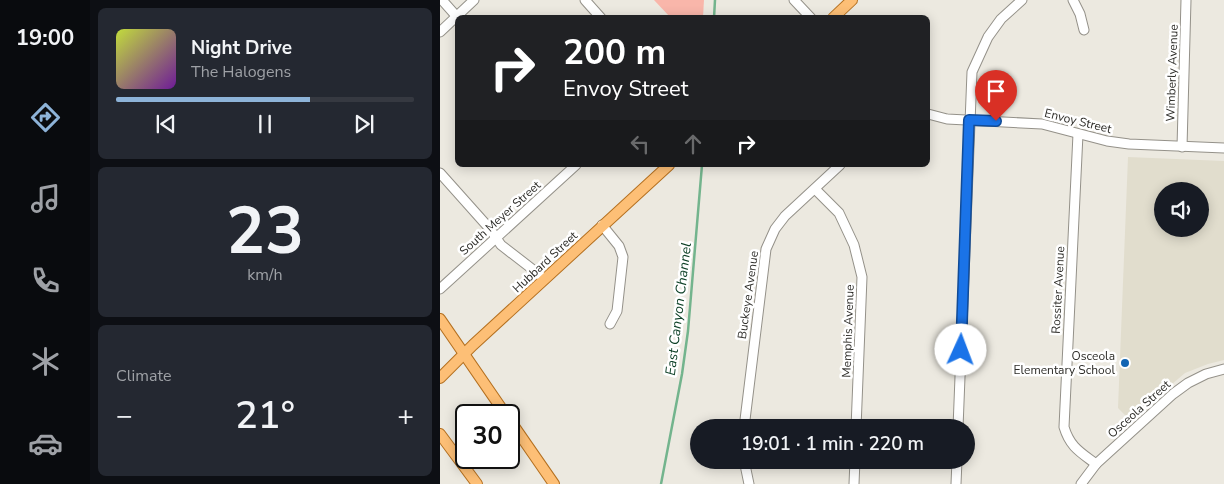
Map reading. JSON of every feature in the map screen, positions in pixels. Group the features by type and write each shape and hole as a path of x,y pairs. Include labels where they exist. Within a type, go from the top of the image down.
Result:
{"main road":[{"path":"836,15 852,0"},
{"name":"Hubbard Street","path":"440,378 666,167"},
{"path":"440,319 498,404"},
{"path":"440,434 477,484"},
{"path":"520,435 554,484"}],"street":[{"path":"442,0 455,15"},
{"path":"459,15 474,0"},
{"path":"585,0 598,15"},
{"path":"794,0 807,15"},
{"path":"958,419 972,72 988,37 1001,19 1022,0"},
{"path":"1073,0 1080,14 1084,30"},
{"name":"Wimberly Avenue","path":"1182,147 1186,0"},
{"path":"440,32 455,19"},
{"name":"Envoy Street","path":"930,115 947,119 1029,122 1118,143 1224,148"},
{"name":"Rossiter Avenue","path":"1078,134 1064,426 1067,438 1074,448 1096,464"},
{"name":"South Meyer Street","path":"440,289 574,167"},
{"name":"Buckeye Avenue","path":"745,419 766,249 775,229 786,216 838,167"},
{"path":"440,173 501,245 545,279"},
{"name":"Memphis Avenue","path":"815,189 839,213 854,245 862,277 856,419"},
{"path":"602,225 619,246 623,257 617,311 610,324"},
{"name":"Osceola Street","path":"1081,484 1096,464 1188,382 1224,369"},
{"path":"746,469 749,484"},
{"path":"854,484 855,469"},
{"path":"956,484 957,469"}],"shaded area":[{"path":"654,0 704,0 703,15 668,15"},
{"path":"1128,157 1224,161 1224,360 1185,373 1130,420 1118,408"}],"waterway":[{"name":"East Canyon Channel","path":"714,15 715,0"},
{"name":"East Canyon Channel","path":"661,484 682,374 688,331 702,167"}],"place":[{"name":"Osceola Elementary School","path":"1125,363"}],"route":[{"path":"961,350 969,120 996,121"}]}
